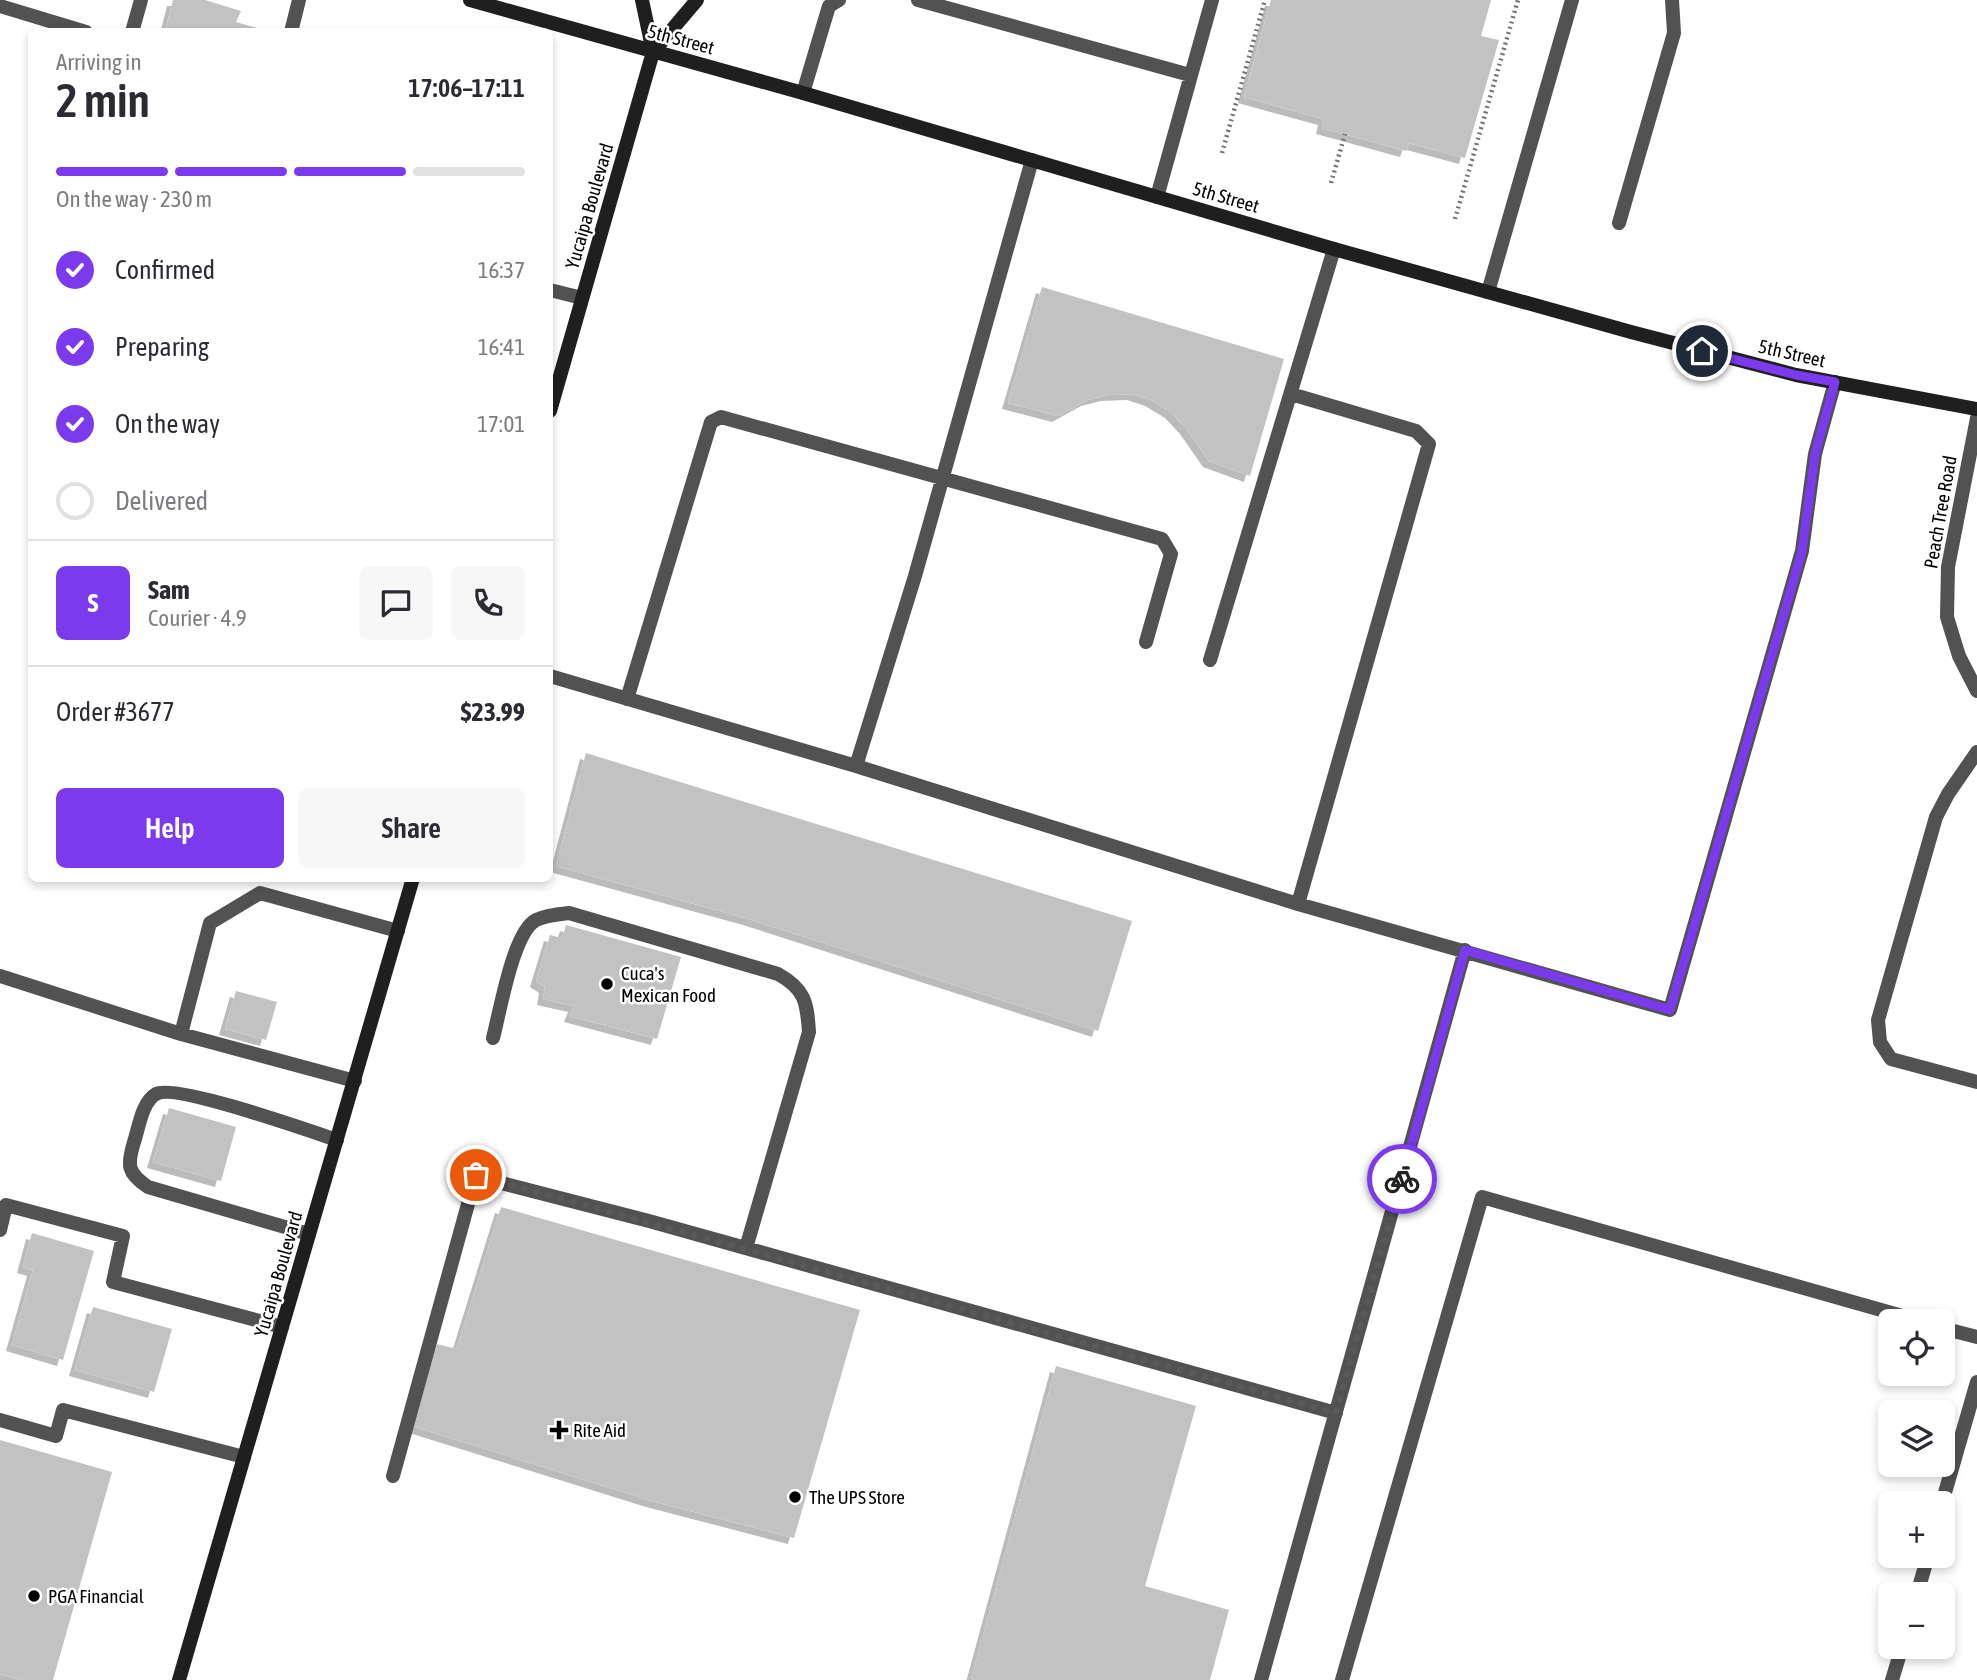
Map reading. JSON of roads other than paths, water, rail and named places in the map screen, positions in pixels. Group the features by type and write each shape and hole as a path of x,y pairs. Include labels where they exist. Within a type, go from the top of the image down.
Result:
{"main road":[{"name":"5th Street","path":"470,0 803,93 1488,292 1783,372 1977,409"},
{"name":"Yucaipa Boulevard","path":"642,0 653,52"},
{"name":"Yucaipa Boulevard","path":"554,378 582,298 653,52 698,0"},
{"name":"Yucaipa Boulevard","path":"179,1680 412,882"}],"street":[{"path":"133,28 141,0"},
{"path":"292,28 299,0"},
{"path":"803,93 829,6 839,0"},
{"path":"918,0 1191,75"},
{"path":"1157,197 1212,0"},
{"path":"1488,292 1572,0"},
{"path":"1619,223 1674,33 1672,0"},
{"path":"0,6 73,28"},
{"path":"856,766 915,576 1032,160"},
{"path":"1210,660 1334,249"},
{"path":"553,291 582,298"},
{"path":"553,677 856,766 1298,904 1670,1010 1802,551 1815,454 1835,382"},
{"path":"1290,394 1416,431 1429,444 1298,904"},
{"path":"627,699 711,422 720,417 1162,539 1171,554 1146,642"},
{"name":"Peach Tree Road","path":"1977,418 1948,567 1947,617 1959,656 1977,691"},
{"path":"1977,752 1948,794 1936,817 1878,1020 1880,1042 1891,1059 1977,1082"},
{"path":"181,1034 210,923 260,893 398,931"},
{"path":"493,1038 517,944 535,920 556,914 569,913 595,920 778,974 796,985 808,1006 809,1032 746,1248"},
{"path":"1261,1680 1465,950"},
{"path":"0,976 181,1034 355,1081"},
{"path":"309,1234 148,1187 135,1178 129,1164 133,1145 146,1107 153,1096 162,1091 196,1096 337,1140"},
{"path":"455,1171 746,1248 1336,1413"},
{"path":"393,1476 476,1175"},
{"path":"1342,1680 1482,1196 1878,1309"},
{"path":"0,1230 6,1205 123,1236 113,1282 282,1327"},
{"path":"1955,1332 1977,1338"},
{"path":"1945,1491 1977,1382"},
{"path":"0,1420 56,1436 63,1410 244,1457"},
{"path":"1892,1680 1898,1659"}],"place":[{"name":"Cuca's Mexican Food","path":"607,984"},
{"name":"Rite Aid","path":"559,1430"},
{"name":"The UPS Store","path":"795,1497"},
{"name":"PGA Financial","path":"34,1596"}]}
